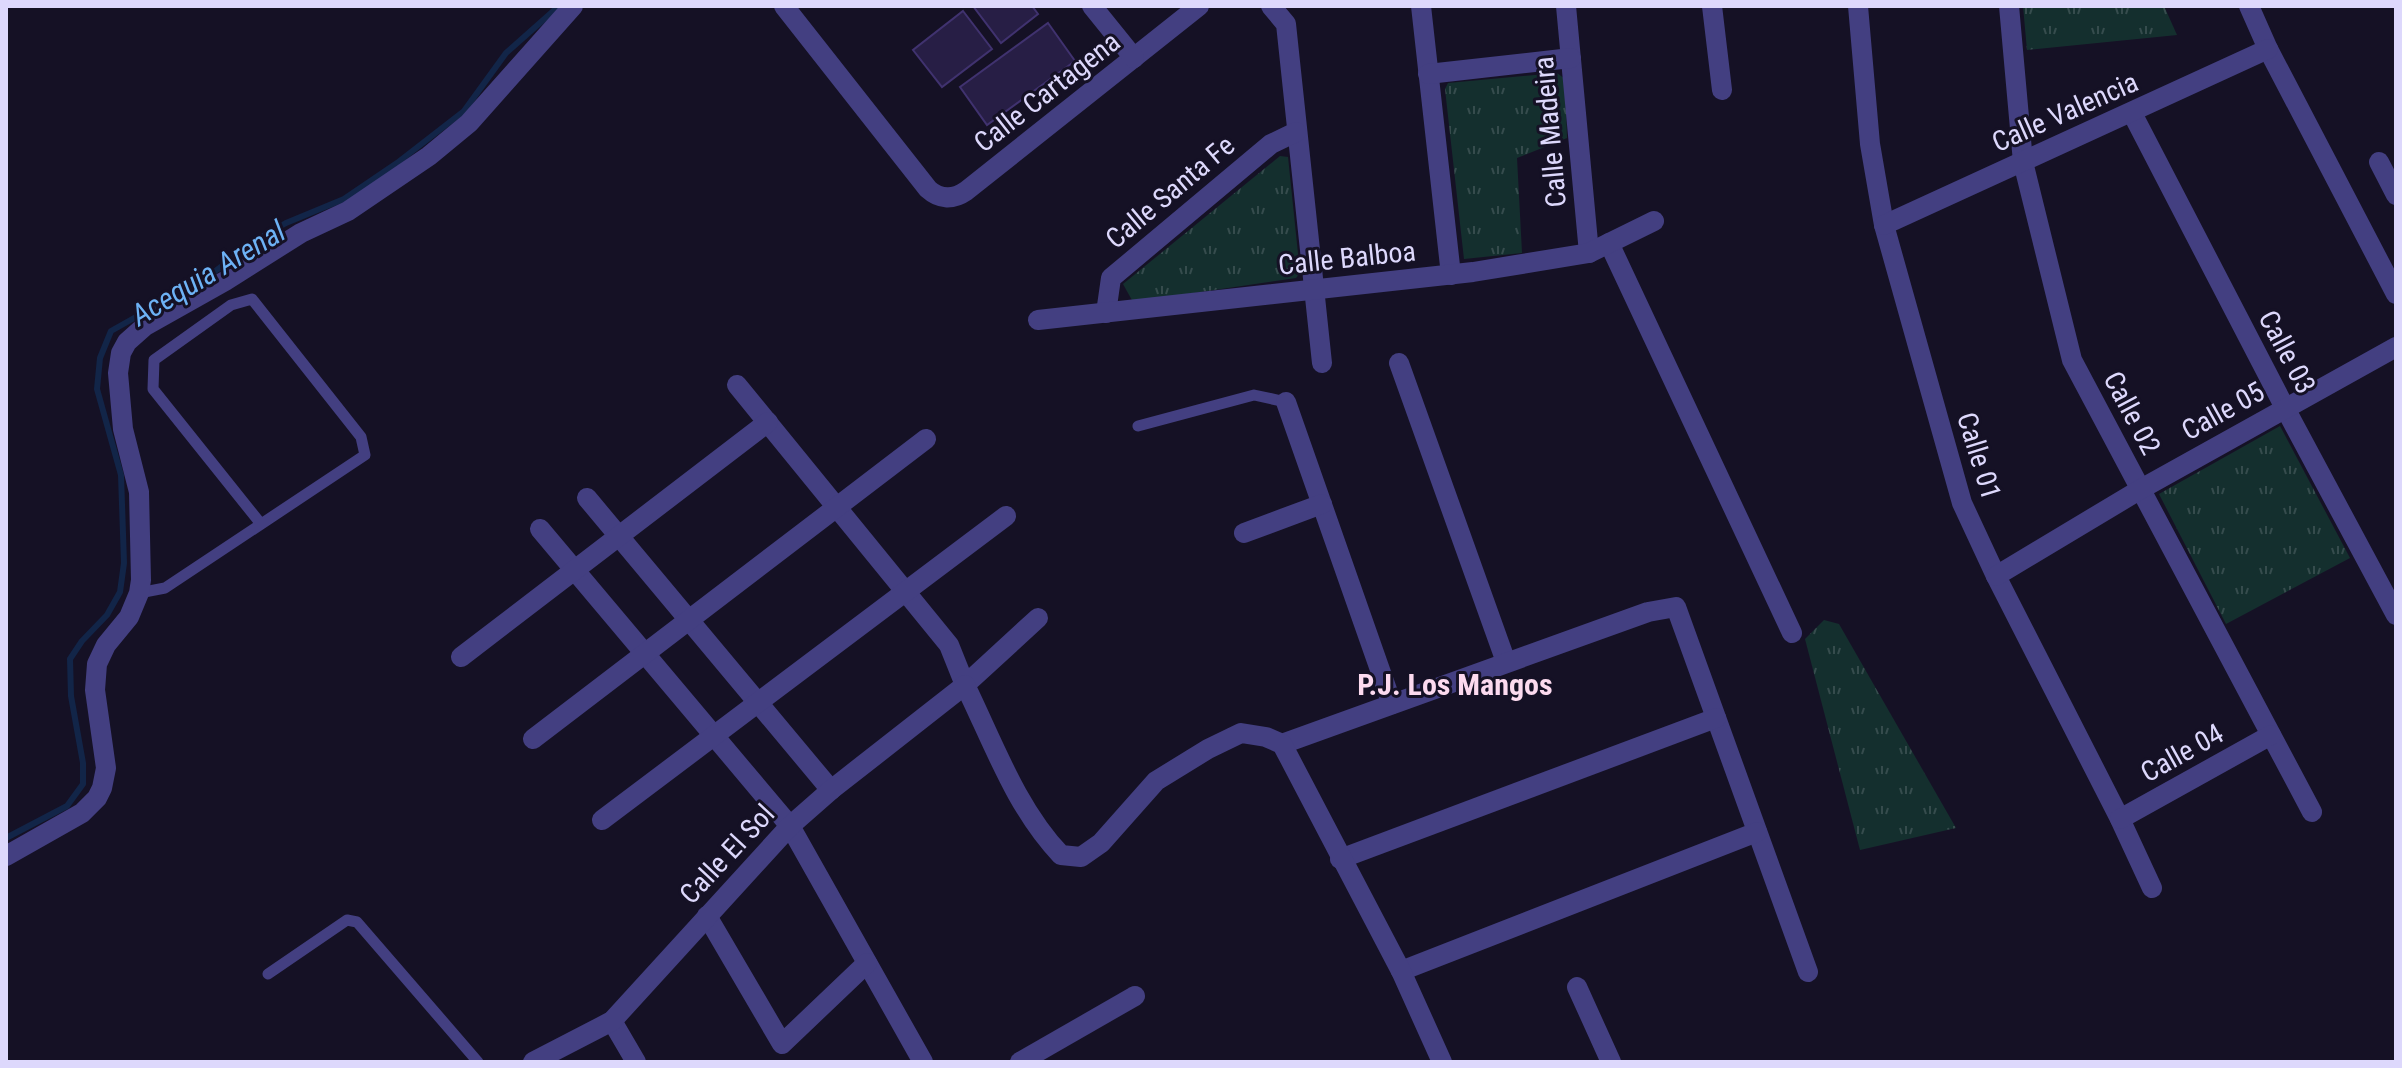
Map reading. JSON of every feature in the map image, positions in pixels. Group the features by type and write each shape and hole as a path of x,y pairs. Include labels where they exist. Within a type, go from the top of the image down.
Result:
{"street":[{"path":"6,856 82,813 102,788 106,768 95,690 97,664 106,645 129,617 139,593 139,492 123,429 118,373 121,353 127,342 145,326 301,233 348,211 429,156 469,123 573,6"},
{"name":"Calle Cartagena","path":"784,6 928,189 945,198 966,191 1199,6"},
{"path":"1092,6 1134,58"},
{"path":"1271,6 1286,24 1322,363"},
{"path":"1421,6 1451,275"},
{"name":"Calle Madeira","path":"1566,6 1589,253"},
{"path":"1712,6 1722,90"},
{"name":"Calle 01","path":"1858,6 1870,144 1884,225 1962,503 2152,888"},
{"name":"Calle 02","path":"2009,6 2023,162 2072,360 2312,812"},
{"path":"2249,6 2268,49 2396,294"},
{"name":"Calle Valencia","path":"1884,225 2268,49"},
{"path":"1428,74 1571,58"},
{"name":"Calle 03","path":"2132,113 2396,615"},
{"name":"Calle Santa Fe","path":"1106,313 1111,278 1271,144 1296,132"},
{"path":"2379,162 2396,195"},
{"name":"Calle Balboa","path":"1038,320 1451,275 1589,253 1654,221"},
{"path":"1609,243 1792,633"},
{"name":"Calle 05","path":"1996,576 2141,489 2396,347"},
{"path":"1399,363 1506,662"},
{"path":"737,385 949,645 1021,801 1049,843 1061,855 1081,857 1101,843 1156,781 1208,749 1241,733 1266,737 1282,744 1401,971 1442,1062"},
{"path":"1286,402 1392,704"},
{"path":"461,657 768,422"},
{"path":"533,739 926,439"},
{"path":"587,498 831,790"},
{"path":"1244,533 1322,504"},
{"path":"602,820 1006,516"},
{"path":"540,529 790,826 923,1062"},
{"path":"1282,744 1648,612 1676,607 1808,972"},
{"name":"Calle El Sol","path":"533,1062 612,1021 790,826 965,685 1038,618"},
{"path":"1340,859 1716,718"},
{"name":"Calle 04","path":"2120,819 2271,735"},
{"path":"1401,971 1757,832"},
{"path":"707,916 782,1044 867,963"},
{"path":"1577,987 1611,1062"},
{"path":"1020,1062 1135,996"},
{"path":"612,1021 636,1062"}],"lane":[{"path":"139,593 165,588 365,455 361,437 252,299 231,305 154,360 153,389 261,524"},
{"path":"1138,426 1254,395 1286,402"},
{"path":"268,974 347,920 357,922 478,1062"}],"green space":[{"path":"2023,6 2164,6 2177,35 2027,50"},
{"path":"1557,73 1565,79 1567,138 1517,158 1522,253 1464,259 1445,89 1448,83"},
{"path":"1280,156 1288,157 1300,273 1296,278 1133,302 1123,284"},
{"path":"2280,426 2350,558 2226,624 2159,494"},
{"path":"1824,620 1839,624 1956,828 1860,850 1805,639"}],"building":[{"path":"973,6 1032,6 1038,14 1001,43"},
{"path":"963,11 992,49 942,87 913,50"},
{"path":"1048,23 1075,61 987,125 960,87"}],"waterway":[{"name":"Acequia Arenal","path":"6,838 67,806 83,784 83,763 71,696 70,659 82,641 107,615 120,592 124,563 121,475 97,389 100,358 111,331 209,276 253,242 286,223 344,199 397,163 464,111 506,53 559,6"}],"district":[{"name":"P.J. Los Mangos","path":"1455,684"}]}
